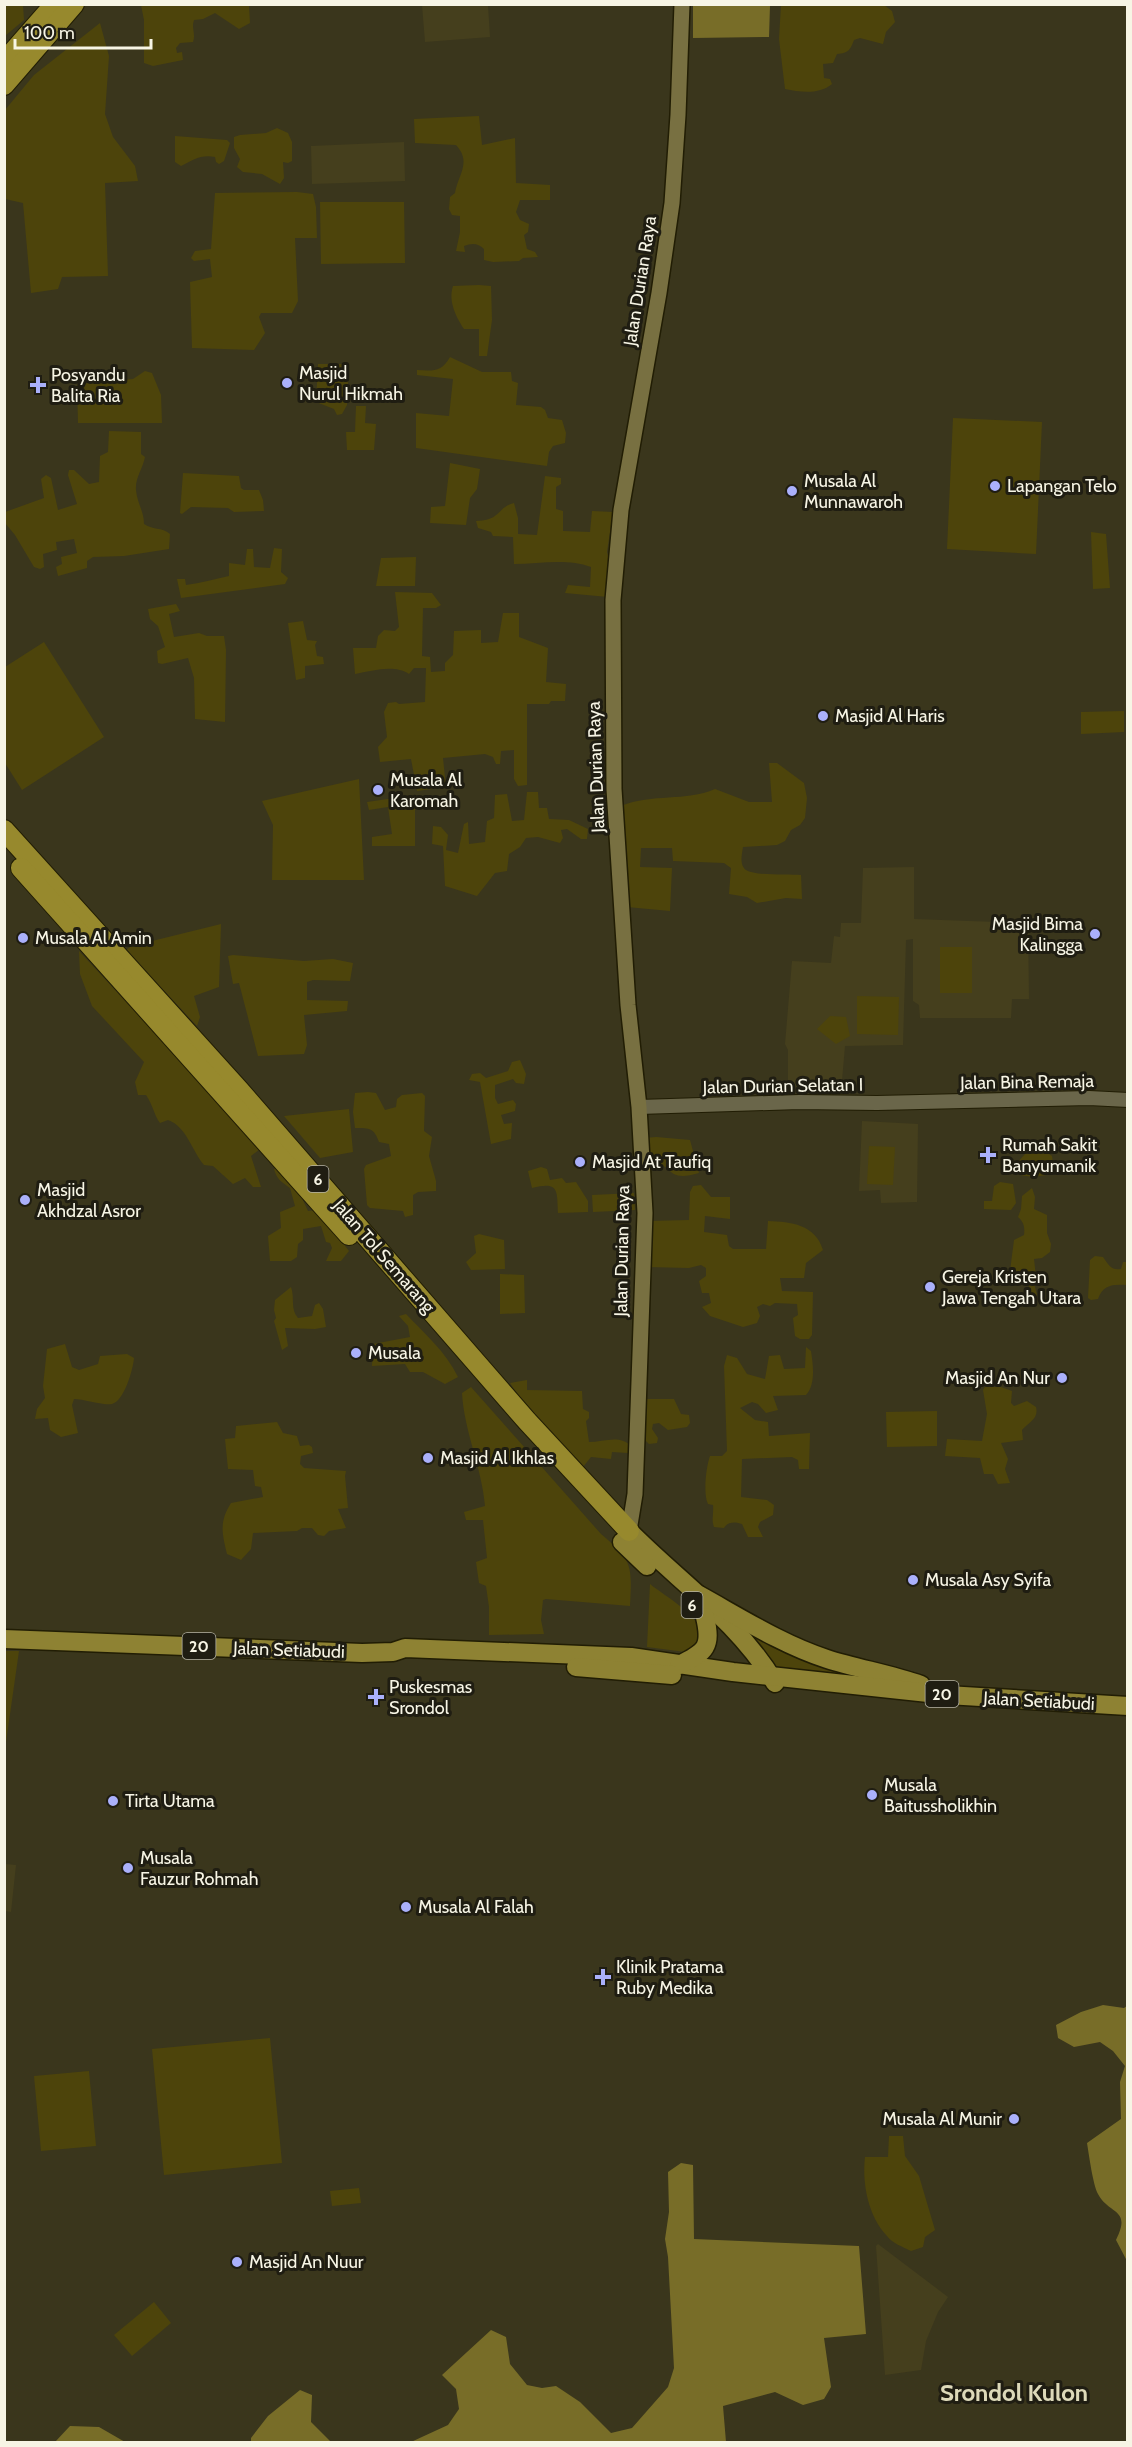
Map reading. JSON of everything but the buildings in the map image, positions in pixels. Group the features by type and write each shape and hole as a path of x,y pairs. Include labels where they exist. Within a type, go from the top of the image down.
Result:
{"highway":[{"path":"4,62 54,4"},
{"path":"4,85 74,4"},
{"name":"Jalan Tol Semarang","path":"4,830 239,1090 625,1536 699,1594 755,1654 769,1681"},
{"name":"Jalan Tol Semarang","path":"4,849 625,1536 769,1681"},
{"path":"699,1594 757,1628 825,1658 902,1678 946,1695"},
{"path":"679,1665 699,1656 707,1646 709,1632 705,1617"},
{"name":"Jalan Setiabudi","path":"4,1640 393,1652 408,1657 1128,1706"},
{"name":"Jalan Setiabudi","path":"393,1652 405,1648 631,1657 769,1681 946,1707 1128,1717"}],"main road":[{"name":"Jalan Durian Raya","path":"625,1536 635,1494 645,1213 614,789 613,600 621,510 659,293 672,203 682,4"}],"street":[{"name":"Jalan Bina Remaja","path":"927,1101 1089,1098 1128,1100"},
{"name":"Jalan Durian Selatan I","path":"639,1107 927,1101"}],"shaded area":[{"path":"5,4 23,5 24,20 5,36"},
{"path":"141,5 249,5 250,23 239,29 215,13 203,19 194,20 193,42 180,43 176,48 177,53 182,52 183,60 153,66 144,63 144,20"},
{"path":"422,5 488,5 490,37 425,42"},
{"path":"693,5 770,5 769,37 693,38"},
{"path":"781,5 884,5 892,11 895,22 886,32 883,44 860,38 854,40 847,52 837,54 833,63 823,64 824,78 830,79 832,84 821,90 797,91 785,89 779,39"},
{"path":"100,23 109,56 105,114 113,137 135,166 138,181 105,183 108,276 62,277 58,289 31,293 23,203 5,199 5,110 34,75"},
{"path":"479,116 482,145 515,138 516,183 550,185 550,200 520,200 516,212 520,220 529,224 528,232 524,235 527,249 535,252 538,257 523,258 519,261 493,262 484,260 484,249 477,245 464,246 465,252 456,251 460,232 460,216 452,215 449,209 450,197 455,193 463,169 463,157 456,145 415,143 414,119"},
{"path":"277,128 288,133 292,142 292,161 283,162 284,178 280,184 262,174 243,172 237,167 240,159 234,148 234,137 266,133"},
{"path":"175,136 227,140 230,143 224,161 219,164 215,157 205,156 181,166 175,162"},
{"path":"404,142 405,181 312,184 311,146"},
{"path":"297,192 313,194 316,207 317,238 295,238 298,301 292,313 261,313 259,317 265,333 254,350 192,348 190,282 212,277 210,259 194,261 191,258 195,251 211,249 215,193"},
{"path":"320,202 404,202 405,263 321,264"},
{"path":"453,286 491,286 492,320 487,356 479,356 479,329 464,329 451,297"},
{"path":"450,357 482,372 511,372 512,381 518,383 516,405 541,407 548,418 562,420 566,433 565,443 553,446 549,452 547,466 416,448 416,413 449,416 453,379 417,375 417,370 436,370 444,366"},
{"path":"318,364 349,364 347,405 342,414 337,415 334,409 316,402"},
{"path":"145,371 152,373 161,395 162,423 78,423 77,384 133,379"},
{"path":"356,406 366,406 365,423 376,424 374,450 347,450 346,432 355,432"},
{"name":"Lapangan Telo","path":"953,418 1042,422 1036,554 947,549"},
{"path":"109,431 141,432 141,454 145,457 137,481 137,495 144,524 170,534 169,549 124,556 93,557 87,561 87,568 58,576 56,567 62,564 61,557 77,553 74,539 56,542 57,550 43,554 44,567 40,569 34,567 5,523 5,512 44,498 41,479 46,475 51,478 58,510 77,504 68,475 69,470 74,470 89,484 99,482 100,456 108,452"},
{"path":"450,463 480,469 477,489 470,498 466,525 430,523 431,507 445,506"},
{"path":"183,473 239,476 241,488 259,490 264,511 234,512 228,508 191,507 182,514 180,513"},
{"path":"545,476 561,478 561,484 556,487 556,509 563,511 563,531 590,532 592,511 613,512 607,552 611,568 608,597 565,593 568,585 590,587 591,567 563,562 514,564 513,537 493,536 491,532 478,528 476,521 495,516 514,503 518,518 518,534 537,535"},
{"path":"1091,532 1106,534 1110,588 1093,589"},
{"path":"274,548 282,549 281,572 288,578 285,584 181,598 177,579 185,579 186,585 229,576 229,563 245,565 247,549 253,549 254,567 270,568"},
{"path":"416,557 415,586 376,586 381,558"},
{"path":"395,592 432,593 441,605 436,608 423,608 422,656 430,657 431,672 445,671 445,663 453,655 454,631 481,630 481,643 498,642 503,613 519,613 519,637 548,648 546,682 566,684 565,701 527,704 527,785 518,786 514,779 514,750 501,751 500,764 496,764 493,757 485,754 443,758 446,787 417,791 411,759 380,762 378,747 387,737 384,712 388,703 425,702 426,668 414,668 409,674 390,669 355,674 353,648 376,648 378,636 384,630 395,631 399,627"},
{"path":"176,604 180,611 169,614 174,637 199,633 207,636 224,636 226,650 225,722 195,719 194,678 188,658 158,663 157,651 165,647 158,626 150,619 148,609"},
{"path":"303,621 307,640 317,641 315,645 317,656 323,657 324,664 305,666 305,678 296,680 288,623"},
{"path":"44,642 104,737 22,790 5,763 5,667"},
{"path":"1124,711 1124,732 1081,734 1081,712"},
{"path":"769,763 777,763 804,783 807,798 805,818 800,825 791,830 785,841 777,845 743,847 742,862 744,868 750,872 801,875 802,899 786,898 757,903 747,897 729,894 731,868 724,863 673,861 672,848 641,848 640,867 672,868 670,911 627,907 621,806 645,800 704,793 715,789 749,802 772,802"},
{"path":"359,779 364,880 272,880 273,825 262,801"},
{"path":"527,792 538,792 539,808 547,808 549,819 569,820 588,829 587,839 581,839 567,829 561,830 563,838 560,843 538,837 526,838 520,847 509,854 507,871 495,873 477,896 445,886 443,846 432,844 433,826 441,827 448,835 446,850 458,853 464,824 468,822 469,844 485,842 487,821 494,818 495,795 507,794 512,821 524,820"},
{"path":"415,795 415,846 372,846 372,837 392,834 388,807 369,810 367,802"},
{"path":"914,867 914,919 1028,923 1029,999 1012,999 1011,1018 920,1018 919,1005 913,1001 913,939 906,940 903,1045 845,1046 841,1092 788,1093 788,1050 785,1044 792,961 831,963 834,936 840,937 841,923 861,923 863,868"},
{"path":"221,924 219,987 194,996 200,1017 197,1026 126,950 138,941 148,942"},
{"path":"940,947 972,947 972,993 940,993"},
{"path":"79,951 260,1149 251,1156 261,1187 253,1187 245,1178 233,1184 213,1166 204,1165 180,1128 168,1120 160,1123 146,1095 138,1095 135,1082 144,1062 92,1006 80,974"},
{"path":"228,956 304,961 333,959 353,963 350,981 313,980 307,982 307,1000 348,1001 347,1011 304,1015 307,1045 304,1054 258,1056 239,983 233,984"},
{"path":"857,996 899,997 898,1035 857,1034"},
{"path":"830,1016 846,1017 850,1036 836,1044 817,1029"},
{"path":"520,1060 526,1074 524,1084 516,1083 513,1079 495,1085 495,1098 498,1104 513,1100 516,1104 515,1111 501,1115 504,1124 512,1123 511,1139 491,1144 480,1082 469,1080 472,1074 480,1073 486,1078 508,1071 512,1062"},
{"path":"355,1093 376,1093 385,1110 396,1107 397,1099 402,1095 422,1093 425,1096 424,1131 432,1137 429,1156 436,1181 436,1191 418,1192 413,1195 413,1215 405,1217 403,1211 370,1208 367,1205 364,1169 366,1165 391,1156 389,1144 379,1142 373,1131 355,1128 353,1112"},
{"path":"349,1109 353,1152 320,1158 284,1116"},
{"path":"862,1121 918,1124 917,1202 881,1203 880,1190 859,1191"},
{"path":"645,1138 690,1140 699,1173 688,1176 675,1175 663,1165 649,1159"},
{"path":"869,1146 895,1147 893,1185 867,1184"},
{"path":"1045,1151 1052,1156 1054,1173 1034,1177 1014,1172 1015,1165 1025,1154"},
{"path":"279,1167 299,1192 308,1211 317,1210 349,1251 341,1261 326,1261 332,1248 330,1243 326,1242 321,1226 303,1229 303,1240 298,1244 297,1257 291,1261 270,1261 268,1236 281,1228 280,1212 295,1206 290,1188 275,1173 274,1169"},
{"path":"541,1167 547,1169 550,1180 562,1178 566,1183 576,1182 588,1201 588,1212 558,1213 555,1189 547,1186 532,1188 528,1171"},
{"path":"1000,1182 1013,1184 1016,1203 1011,1210 984,1209 984,1201 992,1201 994,1186"},
{"path":"701,1185 711,1197 730,1197 730,1219 705,1216 704,1232 727,1235 729,1246 733,1249 766,1249 768,1221 801,1226 819,1241 823,1250 806,1263 804,1278 780,1278 782,1291 813,1292 812,1335 809,1339 800,1339 795,1336 793,1318 798,1315 797,1304 775,1303 770,1306 763,1304 757,1307 760,1316 757,1323 743,1327 710,1316 702,1307 711,1303 709,1293 702,1293 699,1281 706,1276 706,1268 701,1265 689,1268 647,1267 649,1221 689,1220 690,1192 693,1186"},
{"path":"1032,1188 1035,1197 1034,1209 1047,1215 1047,1233 1051,1244 1050,1252 1042,1258 1034,1259 1036,1277 1033,1279 1037,1295 1033,1299 1028,1294 1031,1275 1011,1274 1010,1271 1014,1240 1024,1235 1024,1225 1018,1217 1022,1196"},
{"path":"634,1193 635,1210 593,1212 592,1195"},
{"path":"479,1234 504,1240 505,1269 471,1270 466,1262 476,1253 474,1236"},
{"path":"1095,1256 1103,1257 1115,1269 1121,1269 1123,1262 1127,1262 1127,1285 1110,1286 1103,1290 1098,1299 1091,1300 1088,1298 1090,1260"},
{"path":"500,1274 524,1275 525,1313 500,1314"},
{"path":"291,1287 294,1311 298,1318 312,1316 315,1305 319,1303 323,1309 326,1327 285,1328 288,1346 282,1350 274,1321 276,1318 275,1300"},
{"path":"406,1314 441,1351 458,1377 445,1384 423,1372 410,1372 405,1364 372,1366 373,1344 410,1337 408,1326 399,1316"},
{"path":"65,1344 72,1367 79,1370 98,1364 100,1356 127,1354 134,1358 127,1384 116,1402 109,1404 74,1399 72,1405 78,1433 61,1437 50,1430 48,1418 35,1419 37,1409 45,1398 43,1386 47,1349"},
{"path":"806,1347 811,1351 813,1374 806,1395 773,1396 778,1410 766,1413 758,1404 752,1402 740,1408 755,1420 768,1422 769,1436 810,1433 809,1469 799,1469 798,1460 792,1457 742,1459 741,1497 767,1500 774,1505 773,1515 760,1522 758,1527 763,1537 748,1537 742,1524 730,1523 724,1528 714,1527 713,1505 708,1504 706,1500 706,1480 710,1456 722,1456 727,1451 724,1366 727,1355 737,1358 747,1374 765,1379 769,1356 780,1355 784,1369 805,1368"},
{"path":"527,1380 527,1390 582,1391 583,1409 589,1412 589,1418 586,1421 589,1442 622,1440 631,1446 628,1453 612,1452 611,1459 591,1457 583,1467 541,1428 510,1383"},
{"path":"471,1387 625,1558 631,1581 630,1606 546,1599 543,1600 541,1620 544,1634 489,1635 486,1586 479,1583 476,1562 487,1558 483,1520 466,1520 464,1512 485,1506 463,1407 462,1393"},
{"path":"985,1387 1001,1387 1012,1391 1011,1403 1014,1406 1027,1401 1036,1407 1035,1417 1022,1430 1023,1440 1001,1443 1008,1459 1005,1469 1010,1483 998,1484 993,1474 984,1474 980,1458 945,1456 947,1439 982,1441 987,1414 983,1390"},
{"path":"644,1399 674,1399 681,1414 689,1415 690,1423 687,1427 668,1430 659,1423 653,1424 652,1429 658,1438 657,1443 649,1444 642,1437"},
{"path":"937,1411 937,1446 887,1447 886,1412"},
{"path":"277,1422 283,1433 297,1436 300,1446 312,1447 313,1453 301,1456 300,1464 304,1468 346,1471 348,1508 338,1509 346,1528 329,1531 324,1536 318,1535 312,1528 253,1533 251,1549 241,1560 227,1554 223,1534 225,1516 231,1503 263,1497 261,1487 255,1486 253,1470 228,1469 225,1439 235,1438 236,1426"},
{"path":"650,1584 689,1614 700,1629 703,1637 693,1653 647,1647"},
{"path":"727,1618 861,1678 768,1666"},
{"path":"4,1651 19,1651 5,1749"},
{"path":"5,1864 16,1865 11,1912 5,1911"},
{"path":"1103,2005 1124,2008 1127,2006 1127,2261 1116,2240 1120,2230 1120,2217 1103,2201 1096,2190 1087,2143 1121,2119 1120,2082 1125,2066 1113,2051 1100,2042 1074,2047 1058,2038 1056,2025 1081,2012"},
{"path":"270,2038 282,2163 164,2175 152,2049"},
{"path":"89,2071 96,2146 41,2151 34,2076"},
{"path":"889,2136 903,2136 905,2156 919,2176 935,2230 925,2237 923,2247 911,2251 892,2241 880,2228 868,2199 864,2178 865,2157 888,2157"},
{"path":"681,2163 693,2165 694,2239 859,2246 866,2334 824,2338 831,2387 824,2399 803,2405 775,2392 723,2406 726,2442 411,2442 448,2425 459,2409 456,2389 442,2375 491,2330 506,2337 510,2364 527,2385 542,2388 556,2386 580,2402 611,2433 632,2428 668,2387 674,2368 665,2239 669,2212 668,2172"},
{"path":"359,2188 361,2203 332,2206 330,2191"},
{"path":"878,2244 948,2297 938,2312 926,2341 921,2370 885,2375 876,2246"},
{"path":"154,2302 171,2323 132,2356 114,2335"},
{"path":"300,2390 312,2395 311,2422 331,2442 251,2442 251,2438 268,2416"},
{"path":"70,2426 99,2427 125,2442 55,2442"}],"place":[{"name":"Masjid Nurul Hikmah","path":"287,383"},
{"name":"Posyandu Balita Ria","path":"38,385"},
{"name":"Lapangan Telo","path":"995,486"},
{"name":"Musala Al Munnawaroh","path":"792,491"},
{"name":"Masjid Al Haris","path":"823,716"},
{"name":"Musala Al Karomah","path":"378,790"},
{"name":"Masjid Bima Kalingga","path":"1095,934"},
{"name":"Musala Al Amin","path":"23,938"},
{"name":"Rumah Sakit Banyumanik","path":"988,1155"},
{"name":"Masjid At Taufiq","path":"580,1162"},
{"name":"Masjid Akhdzal Asror","path":"25,1200"},
{"name":"Gereja Kristen Jawa Tengah Utara","path":"930,1287"},
{"name":"Musala","path":"356,1353"},
{"name":"Masjid An Nur","path":"1062,1378"},
{"name":"Masjid Al Ikhlas","path":"428,1458"},
{"name":"Musala Asy Syifa","path":"913,1580"},
{"name":"Puskesmas Srondol","path":"376,1697"},
{"name":"Musala Baitussholikhin","path":"872,1795"},
{"name":"Tirta Utama","path":"113,1801"},
{"name":"Musala Fauzur Rohmah","path":"128,1868"},
{"name":"Musala Al Falah","path":"406,1907"},
{"name":"Klinik Pratama Ruby Medika","path":"603,1977"},
{"name":"Musala Al Munir","path":"1014,2119"},
{"name":"Masjid An Nuur","path":"237,2262"}],"district":[{"name":"Srondol Kulon","path":"1014,2392"}]}
